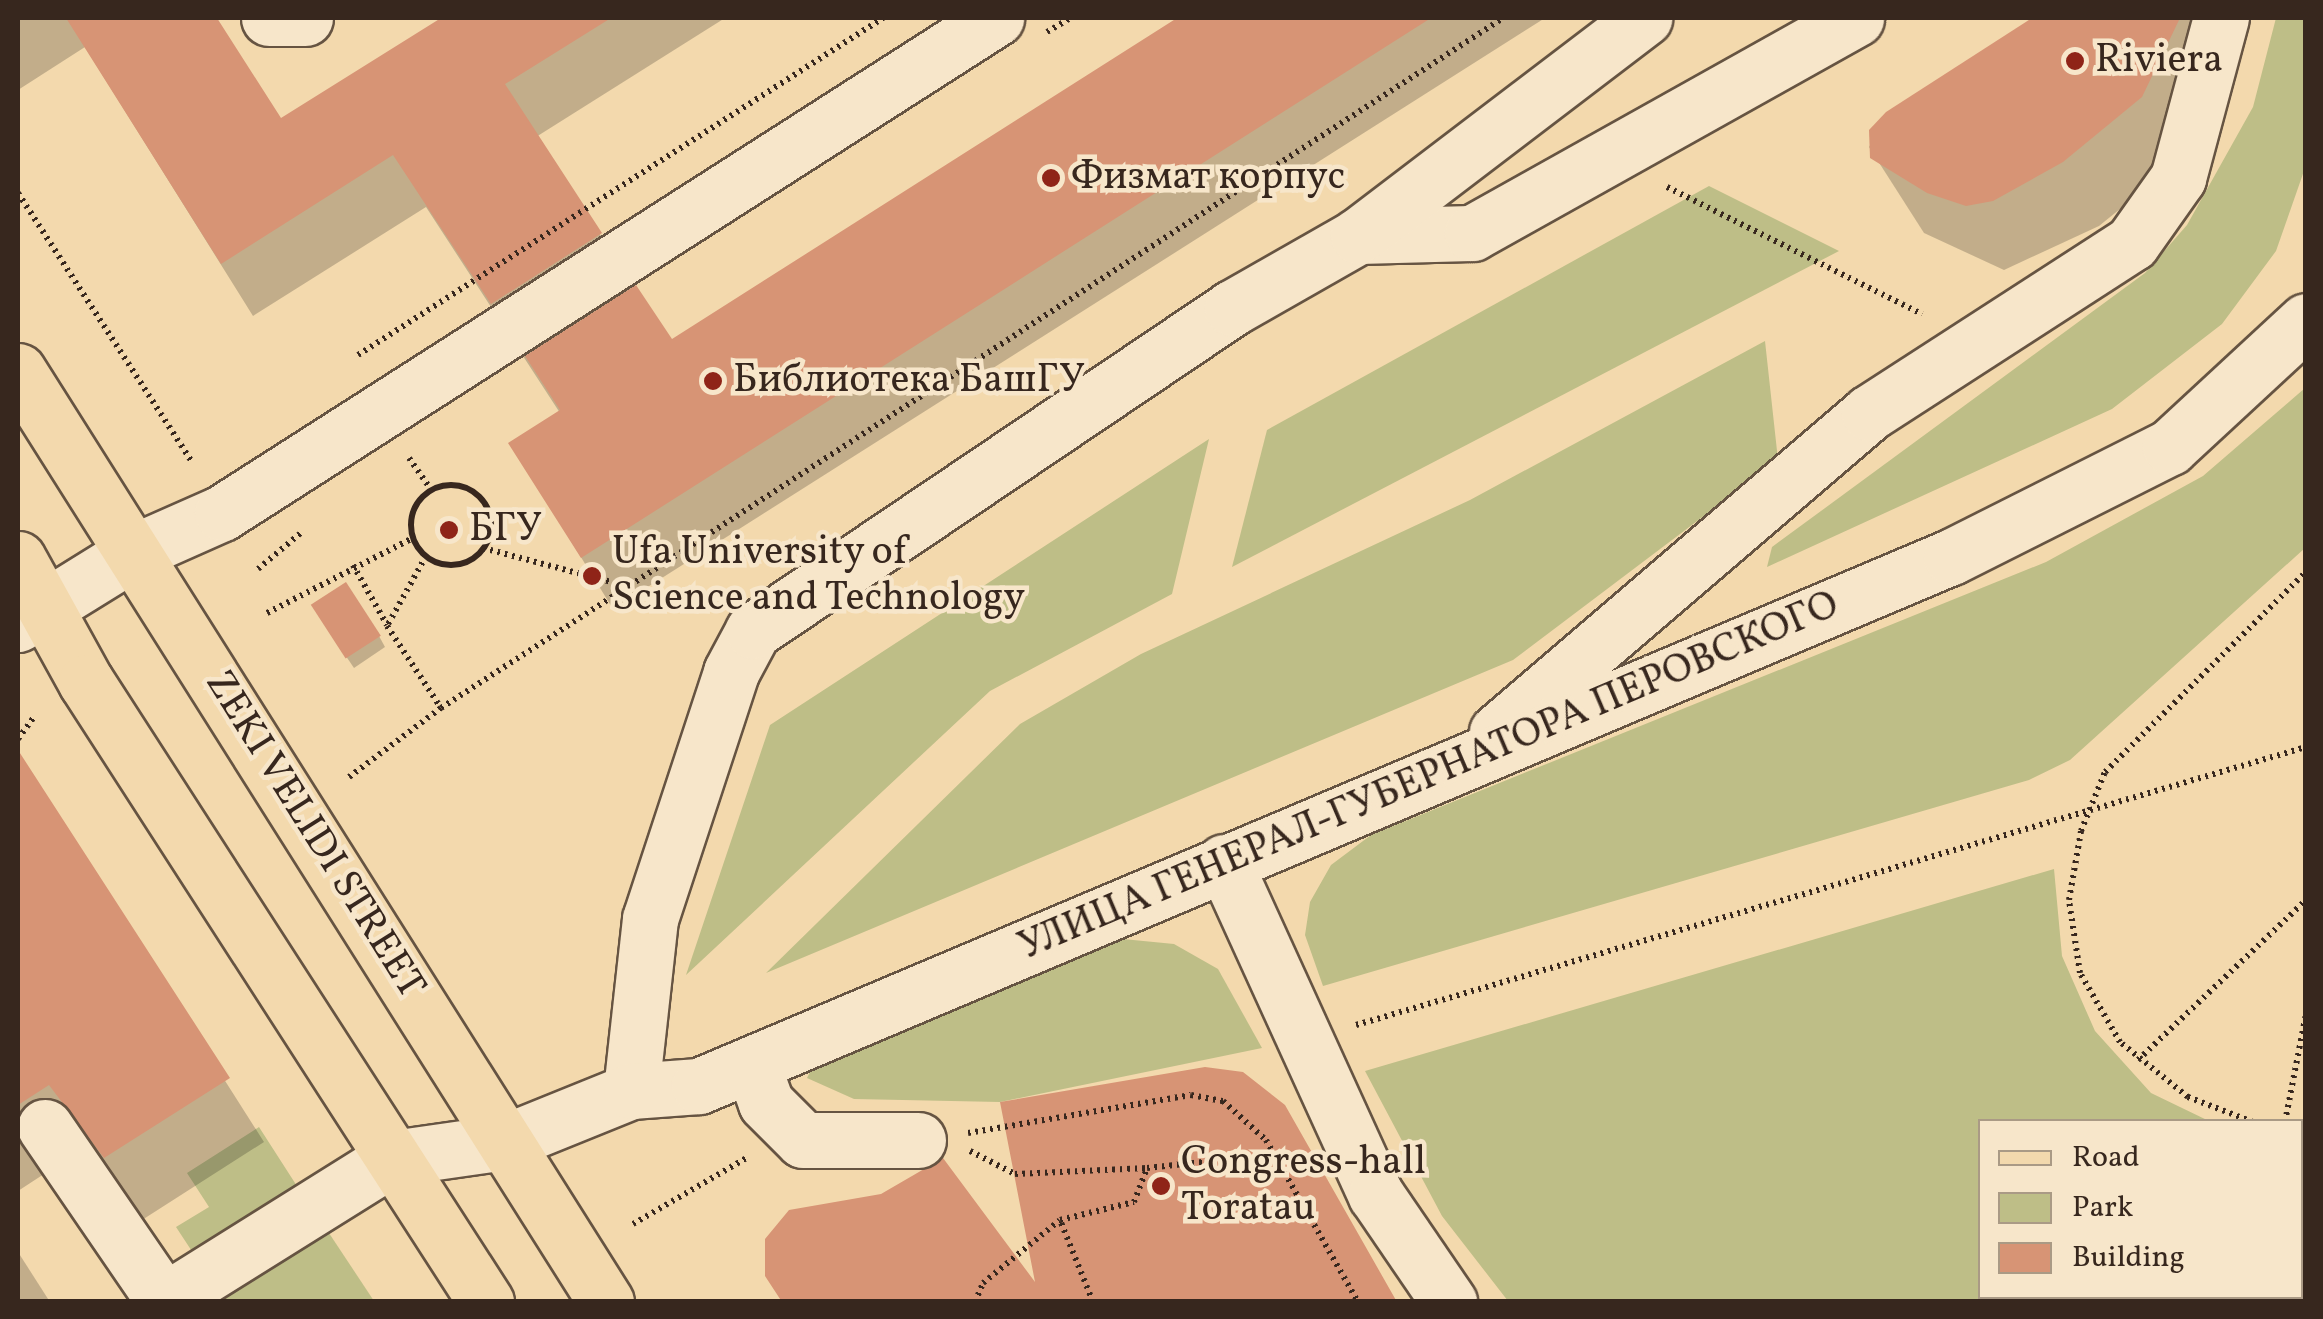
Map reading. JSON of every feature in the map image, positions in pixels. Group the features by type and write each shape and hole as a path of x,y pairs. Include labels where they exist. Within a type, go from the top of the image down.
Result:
{"main road":[{"name":"ZEKI VELIDI STREET","path":"18,371 606,1302"},
{"path":"18,559 32,616 486,1302"}],"street":[{"path":"270,18 305,18"},
{"path":"631,1091 650,919 731,672 753,630 1232,308 1358,236 1644,18"},
{"path":"1358,236 1472,233 1856,18"},
{"path":"1473,754 1870,413 2132,244 2178,178 2222,18"},
{"path":"32,616 134,552 222,513 979,23"},
{"name":"УЛИЦА ГЕНЕРАЛ-ГУБЕРНАТОРА ПЕРОВСКОГО","path":"392,1158 506,1142 631,1091 698,1086 2112,481 2211,415 2306,320"},
{"path":"1224,862 1376,1195 1449,1302"},
{"path":"752,1064 777,1119 813,1143 936,1138"},
{"path":"45,1127 164,1301 392,1158"}],"path":[{"path":"475,280 884,18"},
{"path":"349,777 441,708 1502,18"},
{"path":"1667,187 1982,343"},
{"path":"18,193 191,464"},
{"path":"402,446 431,490"},
{"path":"483,548 491,523 481,498 458,485 431,490 414,509 413,538 426,556 450,565 483,548 628,586"},
{"path":"267,614 353,565 413,538"},
{"path":"387,626 426,556"},
{"path":"353,565 387,626 441,708"},
{"path":"2245,1119 2188,1097 2138,1060 2105,1024 2074,952 2070,900 2087,811 2129,743 2306,572"},
{"path":"18,739 35,716"},
{"path":"1338,1030 2306,747"},
{"path":"2138,1060 2306,900"},
{"path":"2286,1119 2306,1014"},
{"path":"1005,1126 1191,1095 1223,1101 1266,1140 1358,1302"},
{"path":"633,1224 678,1191 734,1168 777,1119"},
{"path":"936,1138 1016,1174 1203,1162"},
{"path":"975,1302 982,1282 1060,1220 1134,1202 1147,1168"},
{"path":"1060,1220 1093,1302"}],"green space":[{"path":"2276,18 2305,18 2305,168 2276,251 2222,324 2112,409 1767,567 1772,547 2145,273 2187,225 2253,107"},
{"path":"1709,186 1839,251 1232,567 1267,430"},
{"path":"1765,341 1778,460 1513,660 766,973 1020,724 1141,654 1470,500"},
{"path":"2305,388 2305,548 2070,760 2029,780 1323,986 1305,935 1310,902 1331,865 1371,835 2046,562 2203,476"},
{"path":"1209,439 1172,594 990,691 686,975 770,725"},
{"path":"2054,869 2062,956 2095,1031 2151,1093 2205,1119 1978,1119 1978,1299 2214,1301 1508,1301 1442,1216 1365,1071"},
{"path":"1123,939 1174,944 1218,969 1262,1048 1000,1102 854,1099 807,1078 813,1066"},
{"path":"259,1127 304,1197 199,1262 176,1227 209,1207 187,1173"},
{"path":"321,1221 374,1301 197,1302"}],"building":[{"path":"66,18 217,18 281,118 441,18 611,18 505,84 602,233 491,304 393,155 221,264"},
{"name":"Физмат корпус","path":"1177,18 1431,18 581,558 508,443 560,410 525,356 636,285 672,339"},
{"path":"2032,18 2180,18 2142,97 2063,162 1993,201 1966,206 1927,193 1870,158 1869,130 1886,112"},
{"path":"346,582 381,636 346,659 311,605"},
{"path":"18,750 230,1078 104,1158 49,1085 18,1105"},
{"name":"Congress-hall Toratau","path":"1205,1067 1243,1072 1285,1105 1397,1302 782,1302 765,1276 765,1239 789,1210 881,1194 943,1158 1035,1282 1000,1102"}],"place":[{"name":"Riviera","path":"2075,61"},
{"name":"Физмат корпус","path":"1051,178"},
{"name":"Библиотека БашГУ","path":"713,381"},
{"name":"БГУ","path":"449,530"},
{"name":"Ufa University of Science and Technology","path":"592,576"},
{"name":"Congress-hall Toratau","path":"1161,1186"}]}
